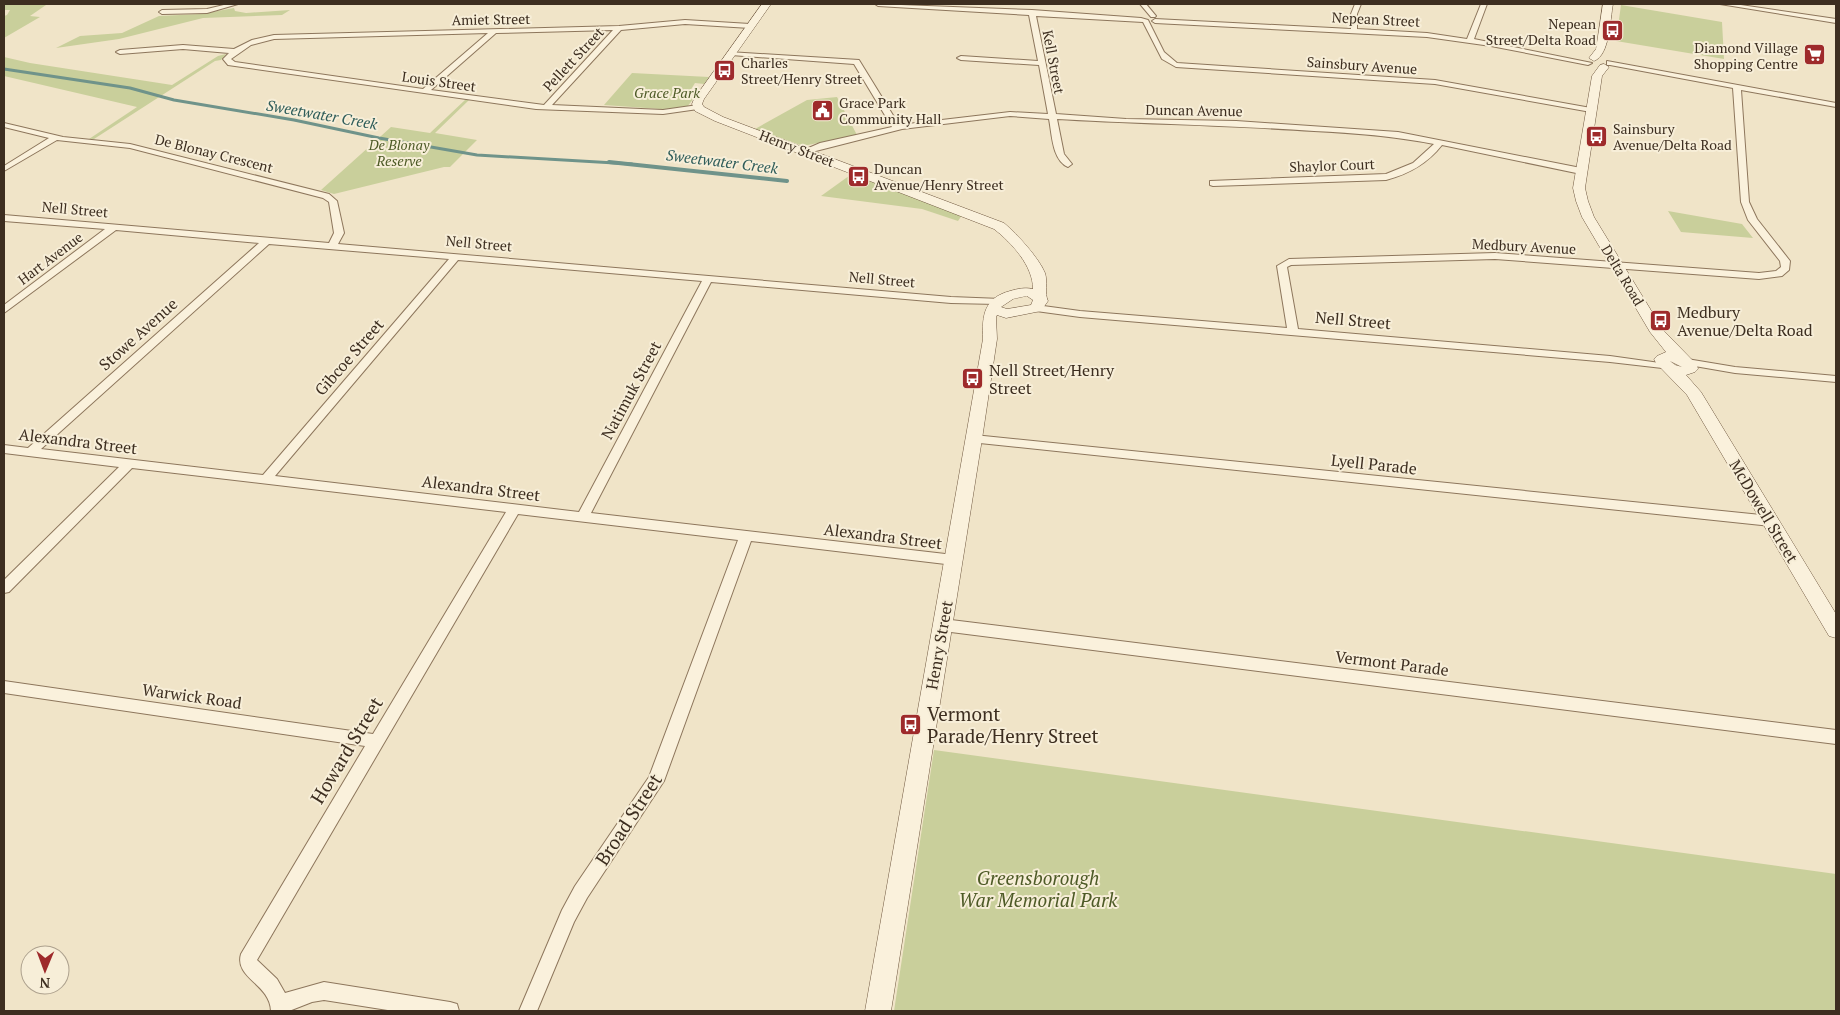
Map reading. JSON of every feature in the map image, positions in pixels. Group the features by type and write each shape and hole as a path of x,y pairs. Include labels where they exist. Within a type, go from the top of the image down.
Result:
{"street":[{"path":"161,12 207,11 235,4"},
{"path":"702,110 697,102 765,4"},
{"name":"Nepean Street","path":"880,4 997,7 1032,12 1149,20 1426,35 1470,40 1836,104"},
{"path":"1358,4 1354,19 1358,31"},
{"path":"1470,40 1484,4"},
{"name":"Delta Road","path":"1608,4 1578,188 1574,194 1575,201 1588,217 1676,364"},
{"path":"1723,4 1836,21"},
{"name":"Sainsbury Avenue","path":"1144,6 1163,58 1176,65 1434,82 1591,110"},
{"name":"Kell Street","path":"1032,12 1060,155 1068,164"},
{"name":"Amiet Street","path":"236,51 253,41 274,37 619,28 685,22 750,26"},
{"name":"Pellett Street","path":"546,107 619,28"},
{"path":"425,91 495,32"},
{"path":"120,52 183,47 236,51"},
{"name":"Louis Street","path":"236,51 227,59 231,63 546,107 663,112 702,110"},
{"path":"731,54 856,62 897,128"},
{"path":"961,58 1041,62"},
{"name":"Medbury Avenue","path":"1293,331 1282,266 1289,262 1483,256 1759,276 1779,274 1786,268 1782,257 1758,226 1747,208 1737,87"},
{"name":"Henry Street","path":"702,110 993,223 1007,232 1038,274 1041,290 1039,302"},
{"name":"Duncan Avenue","path":"808,152 823,145 897,128 1001,114 1120,121 1236,123 1398,134 1581,171"},
{"name":"De Blonay Crescent","path":"4,125 56,137 130,146 326,196 333,201 339,236 327,245"},
{"path":"4,170 56,137"},
{"name":"Shaylor Court","path":"1213,183 1386,177 1412,168 1433,151 1440,142"},
{"name":"Nell Street","path":"4,218 950,300 997,308"},
{"name":"Hart Avenue","path":"4,310 113,228"},
{"name":"Stowe Avenue","path":"31,452 268,240"},
{"name":"Gibcoe Street","path":"266,479 457,256"},
{"path":"1024,292 1028,277 1026,259"},
{"name":"Natimuk Street","path":"583,516 708,279"},
{"path":"1024,292 1034,294 1039,302 997,308 1024,292"},
{"name":"Nell Street","path":"1039,302 1093,314 1836,379"},
{"name":"Henry Street","path":"878,1011 990,339 997,323 997,308"},
{"name":"McDowell Street","path":"1676,364 1836,630"},
{"name":"Lyell Parade","path":"974,439 1771,522"},
{"name":"Alexandra Street","path":"4,449 954,560"},
{"path":"4,588 130,463"},
{"name":"Howard Street","path":"280,1008 272,987 250,966 248,961 250,954 515,508"},
{"name":"Broad Street","path":"528,1011 568,916 578,898 598,865 656,781 746,536"},
{"name":"Vermont Parade","path":"943,625 1836,737"},
{"name":"Warwick Road","path":"4,687 375,741"},
{"path":"280,1008 312,993 324,991 450,1011"}],"green space":[{"path":"4,4 46,5 30,16 40,17 4,38 4,16 10,10 4,10"},
{"path":"1621,5 1722,22 1724,59 1616,41"},
{"path":"234,8 235,11 246,13 290,10 282,15 203,18 119,39 56,48 80,36 122,33 159,16 201,14"},
{"path":"226,54 221,60 215,61 94,139 89,139 137,107 4,76 4,57 30,63 172,85 218,56"},
{"name":"Grace Park","path":"632,73 709,77 704,84 695,83 690,91 697,94 687,107 675,110 604,105"},
{"path":"837,97 857,135 803,146 755,129 807,100"},
{"name":"De Blonay Reserve","path":"465,100 469,100 435,133 477,140 450,167 334,194 321,190 391,127 430,133"},
{"path":"853,173 962,215 958,221 922,209 821,196"},
{"path":"1668,211 1742,224 1753,238 1681,232"},
{"name":"Greensborough War Memorial Park","path":"934,750 1836,874 1836,1011 894,1011"}],"waterway":[{"name":"Sweetwater Creek","path":"4,69 130,88 174,100 294,120 379,138 477,155 623,163"},
{"name":"Sweetwater Creek","path":"609,162 623,163"},
{"name":"Sweetwater Creek","path":"623,163 632,164"},
{"name":"Sweetwater Creek","path":"623,163 787,181"}],"place":[{"name":"Nepean Street/Delta Road","path":"1612,31"},
{"name":"Diamond Village Shopping Centre","path":"1814,55"},
{"name":"Charles Street/Henry Street","path":"725,70"},
{"name":"Grace Park Community Hall","path":"823,110"},
{"name":"Sainsbury Avenue/Delta Road","path":"1597,136"},
{"name":"Duncan Avenue/Henry Street","path":"858,176"},
{"name":"Medbury Avenue/Delta Road","path":"1661,321"},
{"name":"Nell Street/Henry Street","path":"973,379"},
{"name":"Vermont Parade/Henry Street","path":"911,724"}]}
